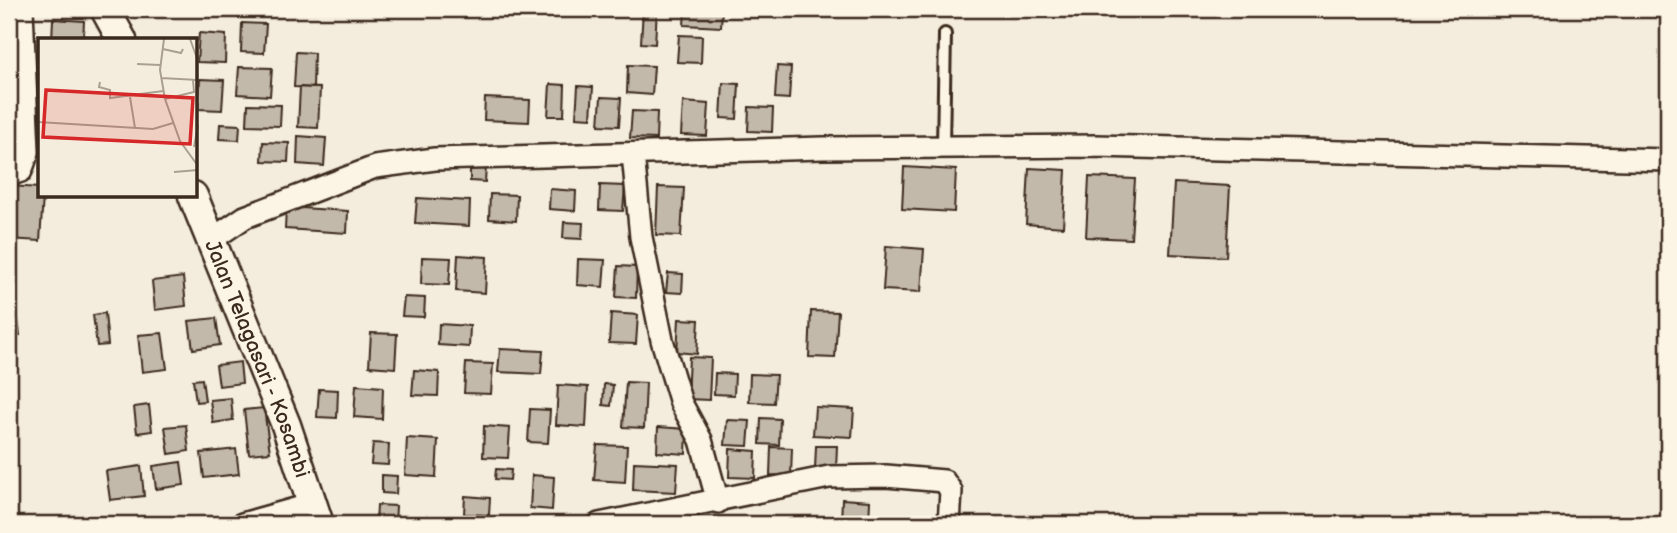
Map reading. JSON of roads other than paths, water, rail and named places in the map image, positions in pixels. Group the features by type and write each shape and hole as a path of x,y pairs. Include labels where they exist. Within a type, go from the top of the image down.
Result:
{"main road":[{"path":"105,9 121,38"},
{"name":"Jalan Telagasari - Kosambi","path":"194,198 276,400 316,514"}],"street":[{"path":"9,175 21,171 28,152 22,9"},
{"path":"211,240 245,217 375,167 435,159 943,147 1246,147 1668,160"},
{"path":"633,154 641,237 662,340 681,403 701,440 718,502"},
{"path":"600,524 718,502 829,477 886,476 944,481 951,491 948,524"},
{"path":"242,524 316,514"}],"lane":[{"path":"943,147 945,34"}]}
